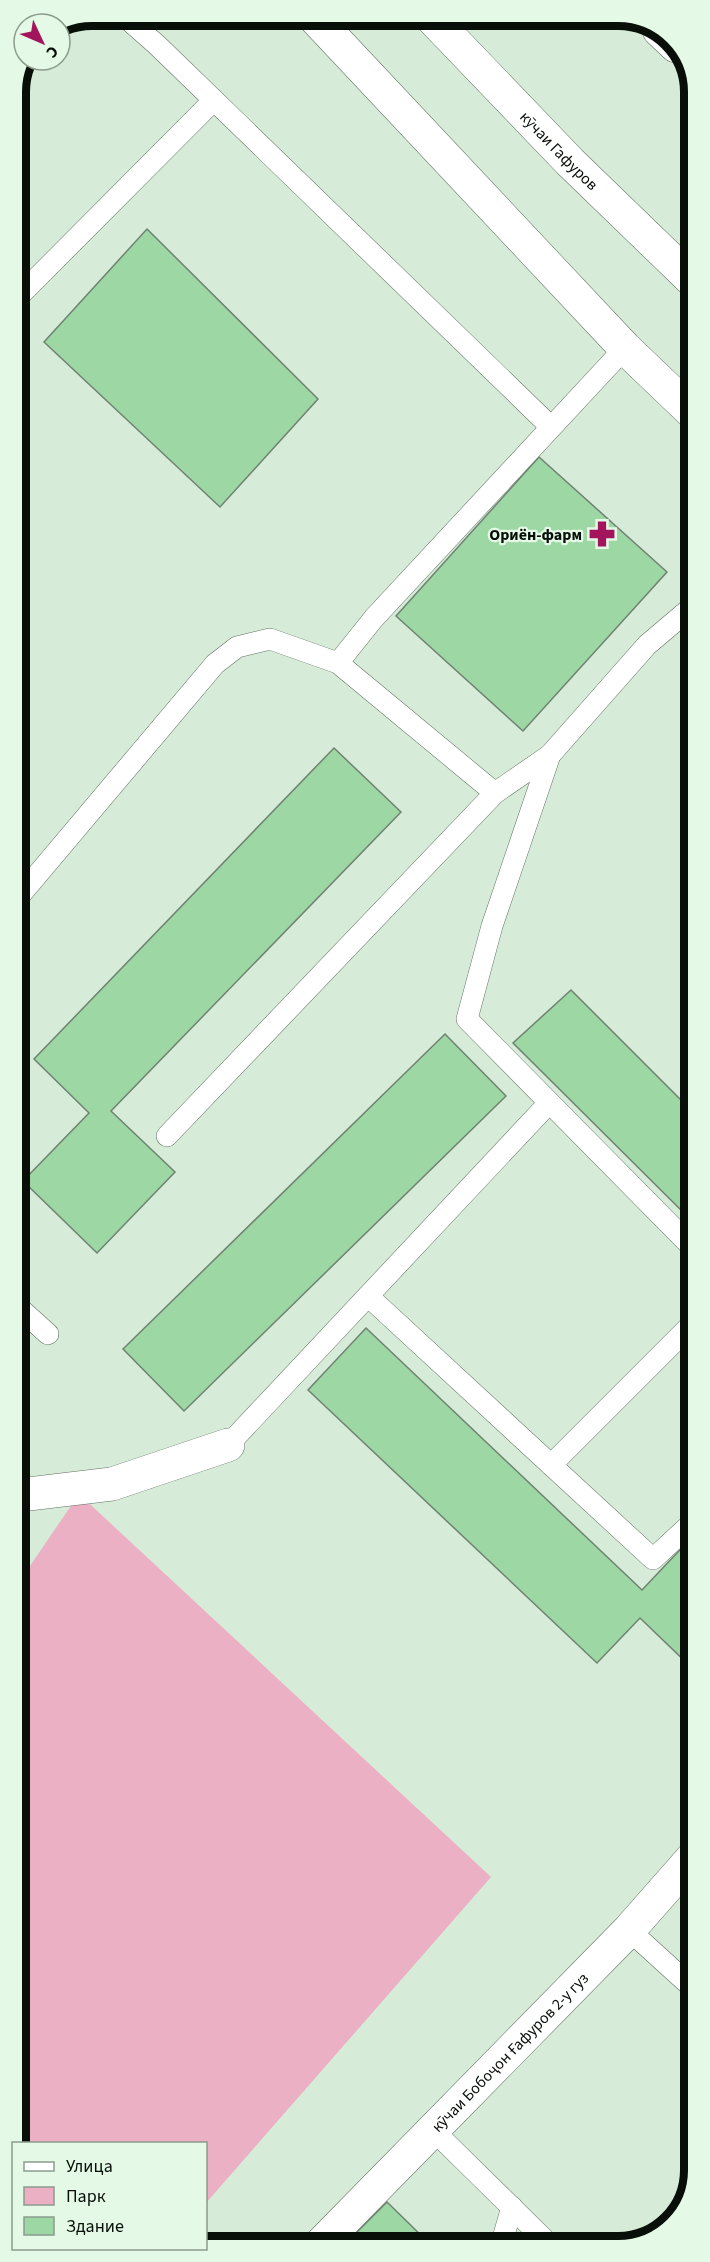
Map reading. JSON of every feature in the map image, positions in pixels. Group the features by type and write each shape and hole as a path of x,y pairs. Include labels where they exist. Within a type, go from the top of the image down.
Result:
{"street":[{"path":"325,26 625,348 684,404"},
{"name":"кӯчаи Гафуров","path":"440,26 570,162 684,272"},
{"path":"26,1494 112,1484 228,1445"},
{"name":"кӯчаи Бобоҷон Ғафуров 2-у гуз","path":"329,2236 629,1930 684,1868"}],"lane":[{"path":"135,26 551,427"},
{"path":"26,289 214,100"},
{"path":"338,663 374,618 625,348"},
{"path":"167,1136 495,792 550,755 647,645 684,614"},
{"path":"26,888 215,664 237,647 270,639 338,663 495,792"},
{"path":"550,755 492,926 467,1019 684,1240"},
{"path":"228,1445 549,1102"},
{"path":"368,1296 653,1560 684,1531"},
{"path":"26,1315 48,1334"},
{"path":"551,1465 684,1332"},
{"path":"629,1930 684,1980"},
{"path":"434,2130 541,2236"},
{"path":"504,2236 512,2207"}],"green space":[{"path":"79,1494 491,1877 207,2202 207,2142 26,2142 26,1572"}],"building":[{"path":"147,229 318,399 220,507 44,342"},
{"path":"539,457 667,572 523,731 396,616"},
{"path":"334,748 401,812 111,1111 175,1172 97,1253 26,1184 26,1178 89,1113 34,1059"},
{"path":"571,990 684,1103 684,1213 513,1043"},
{"path":"445,1034 506,1096 184,1411 123,1349"},
{"path":"366,1328 642,1590 684,1546 684,1660 640,1618 597,1663 308,1390"},
{"path":"387,2202 422,2236 353,2236"}],"place":[{"name":"Ориён-фарм","path":"602,534"}]}
